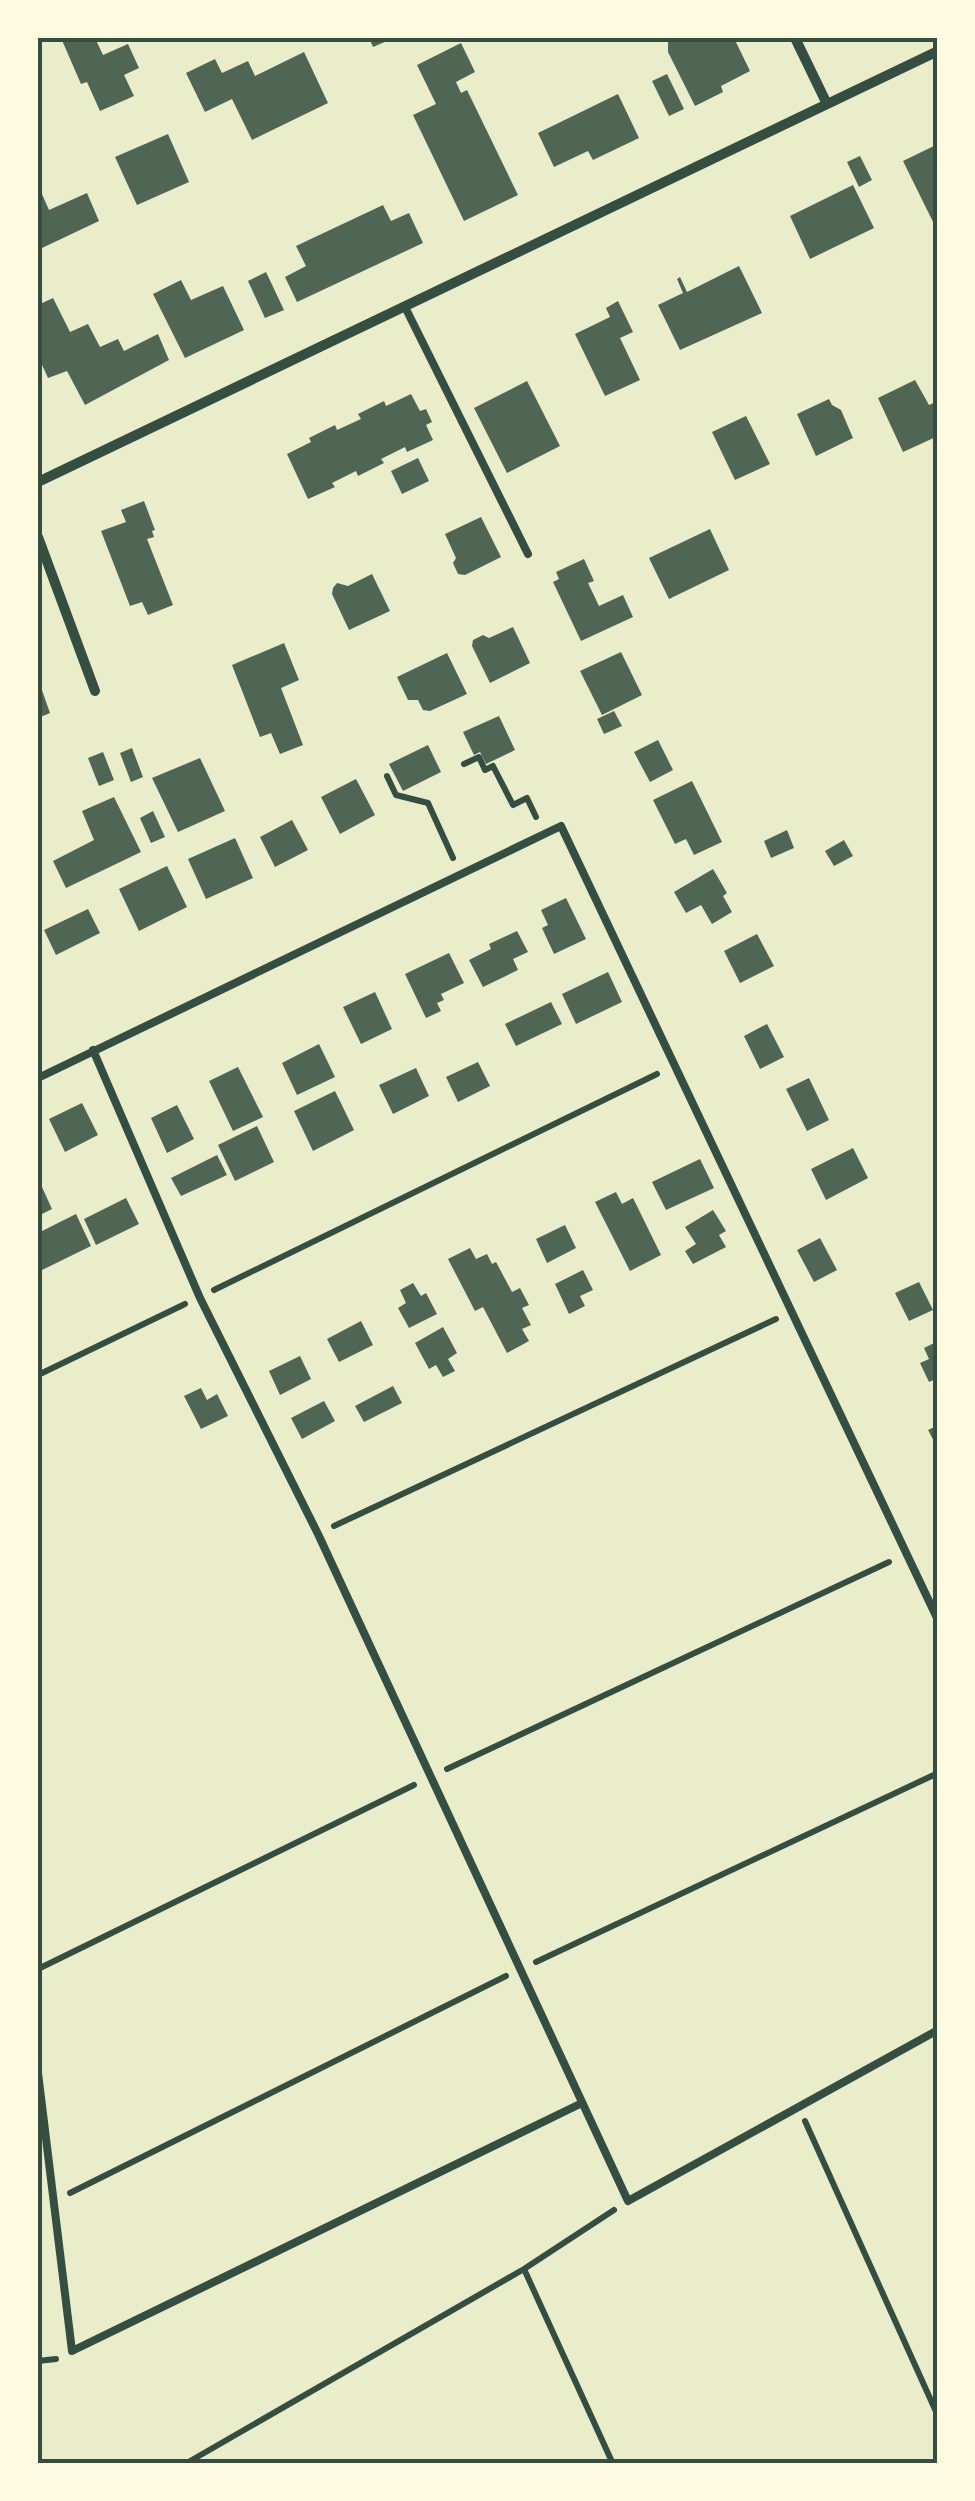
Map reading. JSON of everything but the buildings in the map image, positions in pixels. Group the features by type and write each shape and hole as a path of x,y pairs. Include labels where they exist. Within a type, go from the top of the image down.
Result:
{"street":[{"path":"795,38 828,104"},
{"path":"38,482 938,51"},
{"path":"38,537 95,691"}],"lane":[{"path":"405,307 528,554"},
{"path":"38,1078 560,826 938,1620"},
{"path":"93,1050 200,1298 318,1534 628,2201 938,2030"},
{"path":"38,2073 72,2351 582,2103"}],"path":[{"path":"464,764 479,757 485,770 493,766 513,805 527,798 544,834"},
{"path":"387,776 396,795 428,803 460,874"},
{"path":"38,1375 672,1066"},
{"path":"318,1534 790,1312"},
{"path":"38,1969 432,1776 906,1554"},
{"path":"55,2200 520,1970 938,1773"},
{"path":"799,2106 938,2416"},
{"path":"185,2464 524,2269 628,2201"},
{"path":"524,2269 613,2464"}]}
